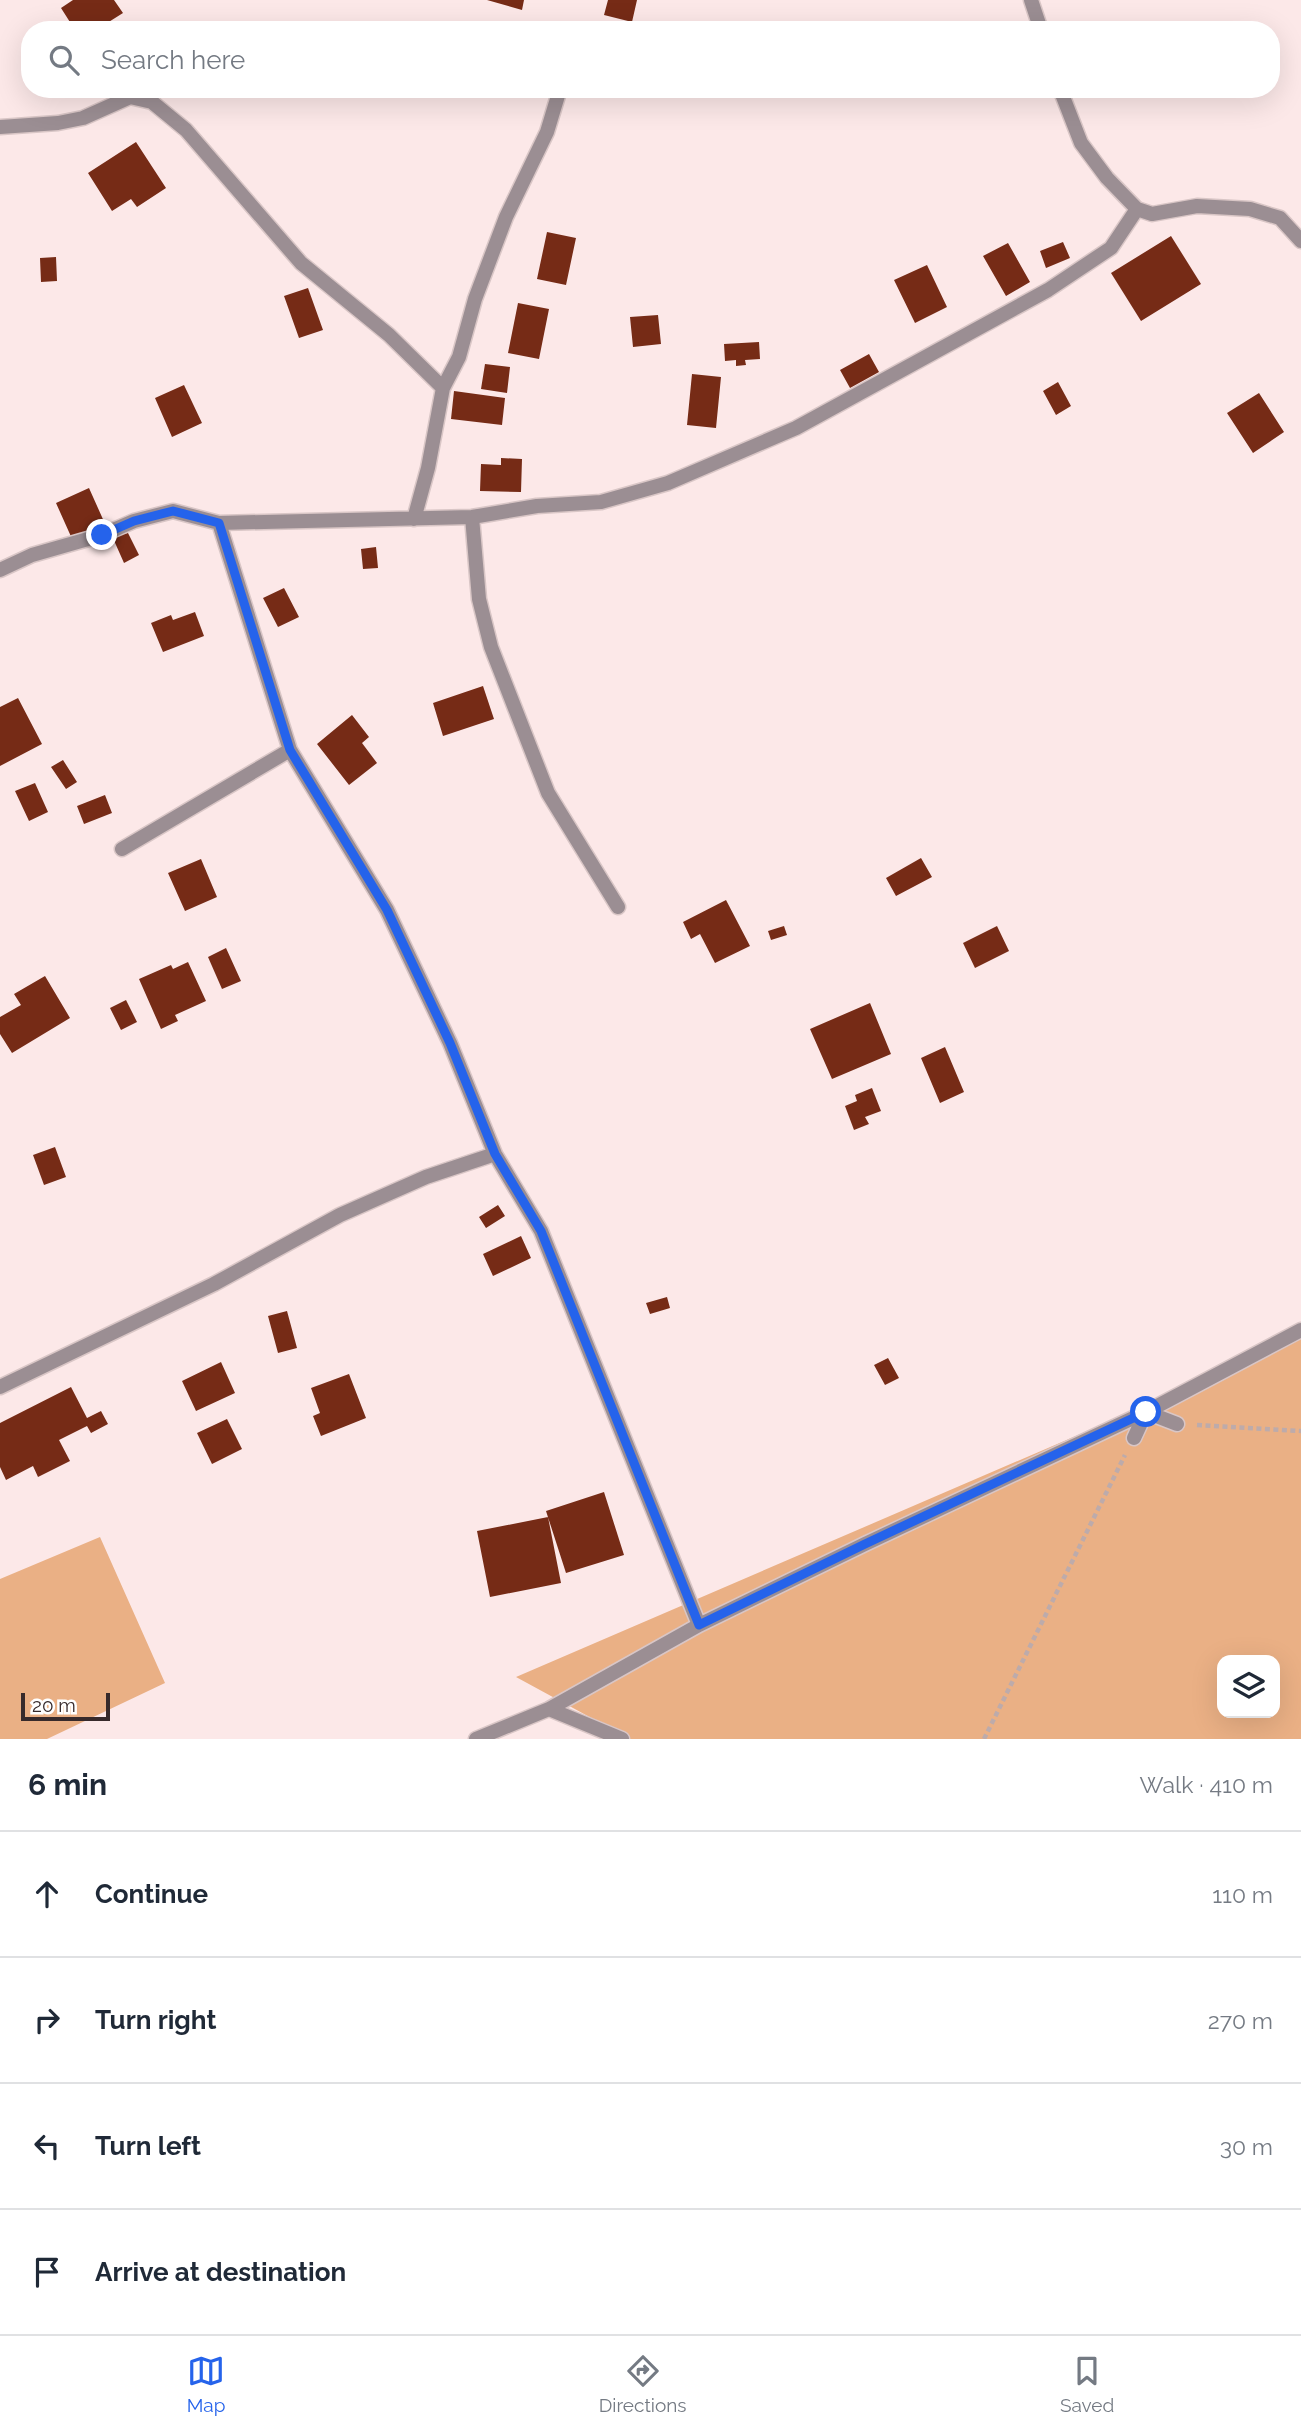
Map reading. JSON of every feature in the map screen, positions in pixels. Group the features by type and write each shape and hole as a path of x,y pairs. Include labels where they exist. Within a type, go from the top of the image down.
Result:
{"street":[{"path":"1031,0 1038,21"},
{"path":"0,127 58,123 83,118 128,98"},
{"path":"134,98 152,102 186,130 301,263 389,335 443,388"},
{"path":"414,519 428,468 443,388 459,357 475,299 506,217 547,132 557,98"},
{"path":"1064,98 1081,143 1107,178 1137,209 1152,214 1197,206 1250,209 1280,218 1301,241"},
{"path":"0,570 32,555 173,511 219,523 472,517 537,506 601,502 657,486 796,428 1048,290 1111,248 1137,209"},
{"path":"472,517 479,599 491,647 548,793 618,908"},
{"path":"219,523 290,750 387,910 450,1043 495,1154 541,1231 699,1625"},
{"path":"122,849 290,750"},
{"path":"0,1387 214,1284 340,1215 426,1177 495,1154"},
{"path":"476,1739 549,1709 699,1625 1146,1412 1301,1330"},
{"path":"1146,1412 1177,1424"},
{"path":"1134,1438 1146,1412"},
{"path":"549,1709 622,1739"}],"path":[{"path":"1177,1424 1301,1431"},
{"path":"984,1739 1134,1438"}],"shaded area":[{"path":"1301,1339 1301,1739 630,1739 516,1677"},
{"path":"100,1537 165,1683 47,1739 0,1739 0,1579"}],"building":[{"path":"73,0 114,0 123,13 110,21 69,21 61,8"},
{"path":"487,0 524,0 522,10"},
{"path":"608,0 637,0 632,21 604,15"},
{"path":"136,142 166,188 137,207 131,199 112,211 88,173"},
{"path":"547,232 576,238 566,285 537,279"},
{"path":"1171,236 1201,284 1141,321 1111,273"},
{"path":"1063,242 1070,258 1046,268 1040,251"},
{"path":"1008,243 1030,282 1006,296 983,256"},
{"path":"56,257 57,281 41,282 40,258"},
{"path":"927,265 947,307 915,323 894,280"},
{"path":"308,288 323,330 299,338 284,296"},
{"path":"518,303 549,309 539,359 508,353"},
{"path":"658,315 661,344 633,347 630,317"},
{"path":"759,342 760,359 745,360 746,365 736,366 736,360 725,361 724,344"},
{"path":"869,354 879,372 850,388 840,370"},
{"path":"485,364 510,367 507,393 481,389"},
{"path":"692,374 721,377 716,428 687,425"},
{"path":"1058,382 1071,406 1056,415 1043,391"},
{"path":"184,385 202,423 172,437 155,398"},
{"path":"454,391 505,398 502,425 451,419"},
{"path":"1259,393 1284,432 1253,453 1227,413"},
{"path":"501,458 522,459 521,492 480,491 481,464 501,465"},
{"path":"89,488 106,526 73,541 56,503"},
{"path":"128,533 139,555 124,563 112,536"},
{"path":"376,547 378,568 363,569 361,549"},
{"path":"284,588 299,617 278,627 263,598"},
{"path":"195,612 204,636 163,652 151,623 171,615 173,620"},
{"path":"483,686 494,719 443,736 433,703"},
{"path":"18,698 42,744 0,766 0,707"},
{"path":"352,715 369,737 362,743 377,763 349,785 317,744"},
{"path":"63,760 77,782 66,789 51,767"},
{"path":"35,783 48,812 29,821 15,791"},
{"path":"105,795 112,813 84,824 77,806"},
{"path":"921,858 932,877 896,896 886,878"},
{"path":"201,859 217,897 185,911 168,873"},
{"path":"726,900 750,946 715,963 700,934 691,939 683,922"},
{"path":"784,926 787,935 771,940 768,931"},
{"path":"997,926 1009,951 975,968 963,943"},
{"path":"226,948 241,981 222,989 208,957"},
{"path":"188,962 206,1001 175,1015 178,1021 161,1029 139,979 171,965 173,969"},
{"path":"45,976 70,1018 12,1053 0,1034 0,1017 21,1005 14,994"},
{"path":"126,1000 137,1022 121,1030 110,1008"},
{"path":"870,1003 891,1054 832,1079 810,1029"},
{"path":"945,1047 964,1092 940,1103 921,1058"},
{"path":"872,1088 881,1111 865,1117 869,1124 854,1130 845,1106 857,1101 855,1095"},
{"path":"55,1147 66,1177 44,1185 33,1155"},
{"path":"498,1205 505,1216 486,1228 479,1217"},
{"path":"521,1236 531,1258 493,1276 483,1254"},
{"path":"667,1297 670,1308 650,1314 646,1303"},
{"path":"287,1311 297,1348 278,1353 268,1316"},
{"path":"888,1358 899,1378 885,1385 874,1365"},
{"path":"221,1362 235,1393 196,1411 182,1381"},
{"path":"349,1374 366,1418 321,1436 313,1416 320,1413 311,1388"},
{"path":"71,1387 87,1418 101,1411 108,1424 91,1433 87,1426 59,1440 70,1461 38,1477 33,1466 6,1480 0,1467 0,1423"},
{"path":"227,1419 242,1449 212,1464 197,1433"},
{"path":"604,1492 624,1555 566,1573 546,1511"},
{"path":"548,1517 561,1583 490,1597 477,1531"}],"route":[{"path":"102,535 134,521 173,511 219,523 290,750 387,910 450,1043 495,1154 541,1231 699,1625 1146,1412"}]}
